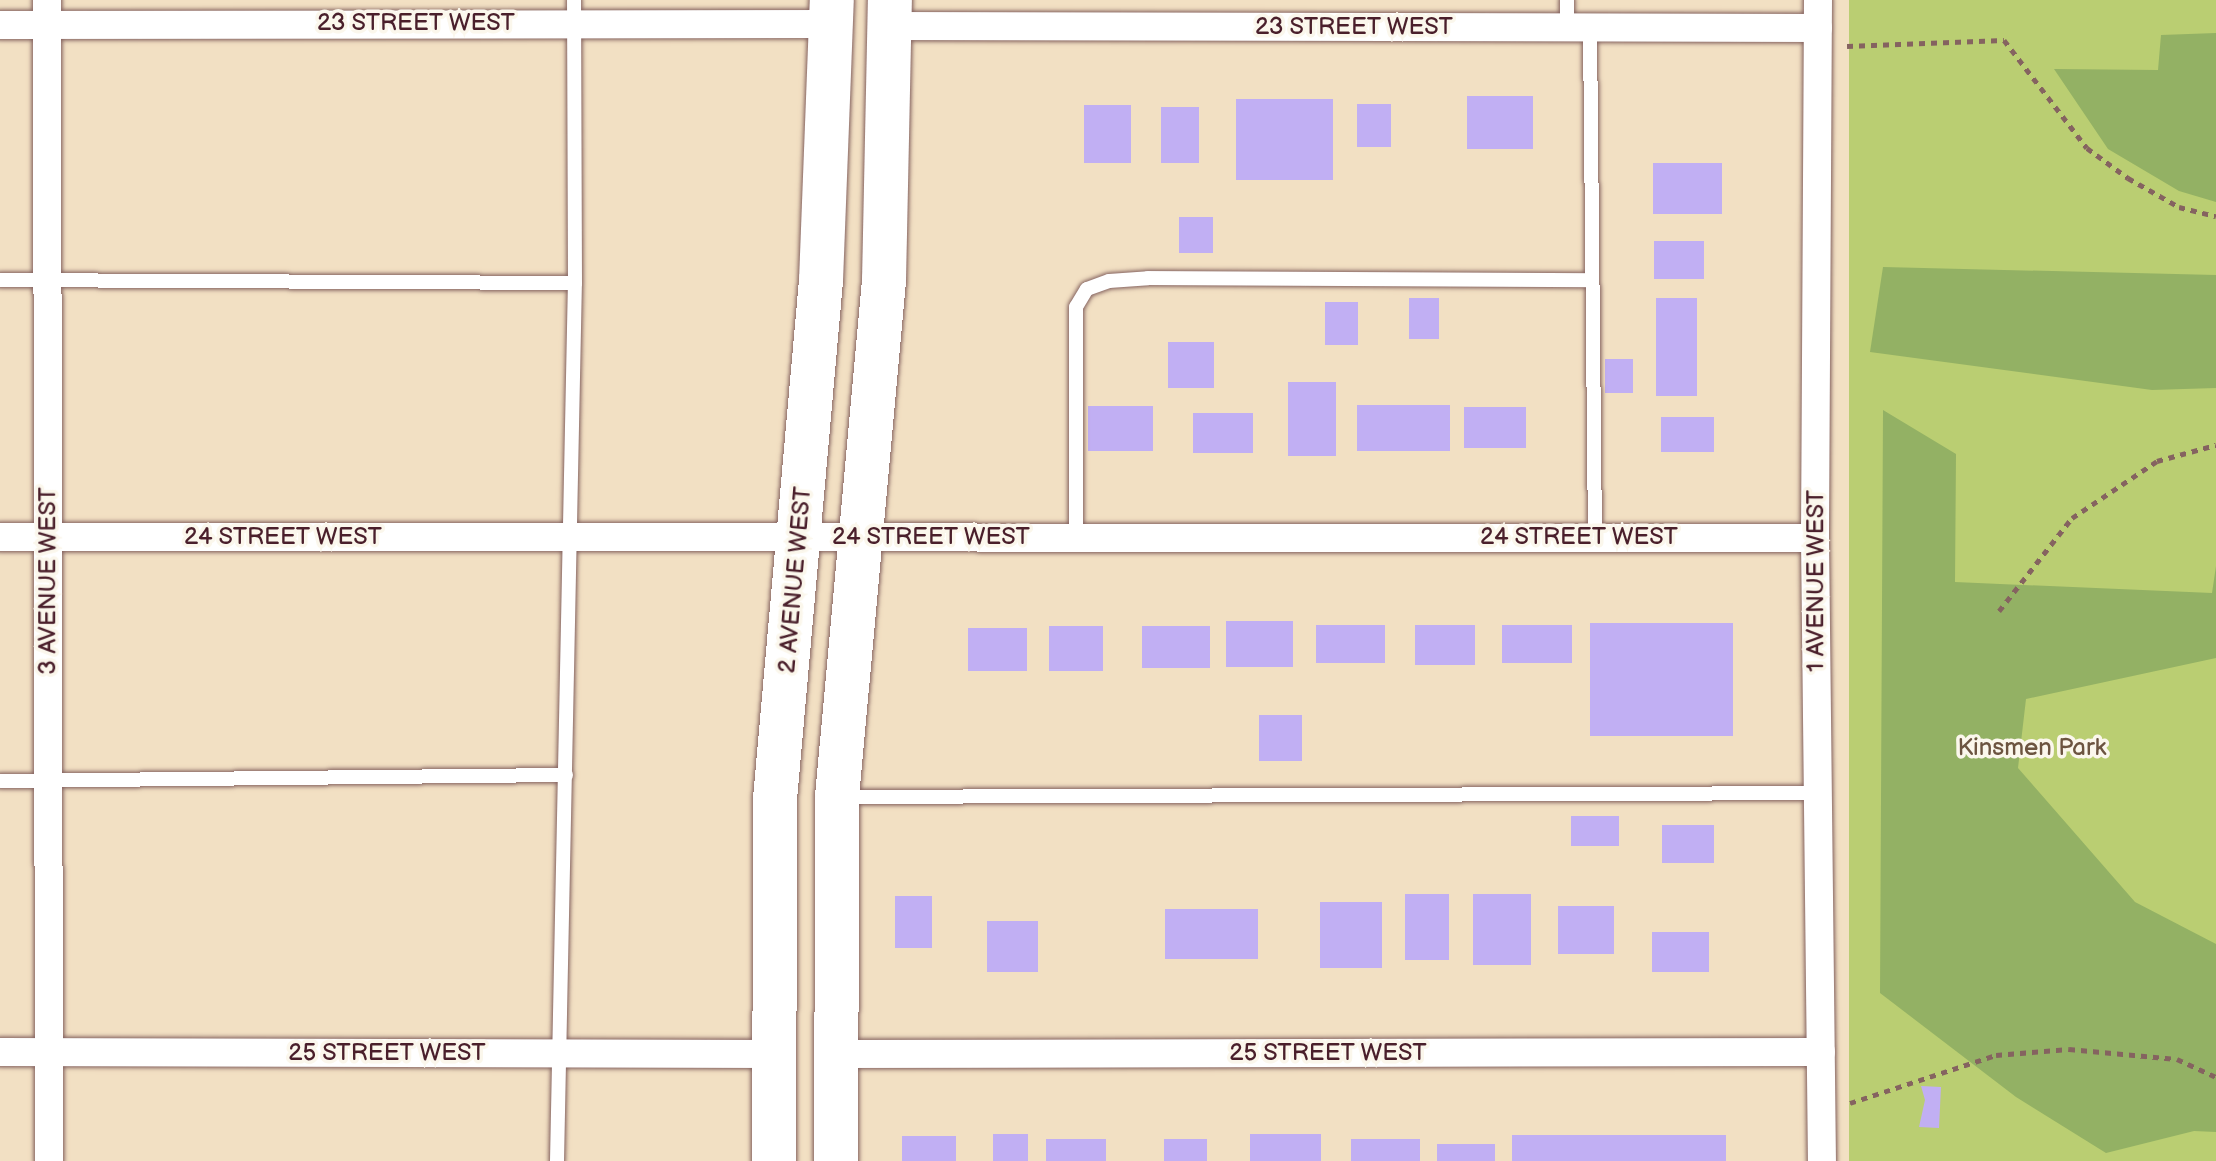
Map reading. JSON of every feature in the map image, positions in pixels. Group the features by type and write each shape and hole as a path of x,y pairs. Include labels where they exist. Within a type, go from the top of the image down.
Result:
{"highway":[{"name":"2 AVENUE WEST","path":"774,1161 775,799 823,249 832,12"},
{"path":"836,1161 837,797 884,281 890,13"}],"street":[{"name":"1 AVENUE WEST","path":"1818,0 1815,538 1822,1161"},
{"name":"23 STREET WEST","path":"0,25 47,12 832,12"},
{"name":"3 AVENUE WEST","path":"47,12 49,1161"},
{"name":"23 STREET WEST","path":"890,13 1575,19 1818,38"},
{"name":"24 STREET WEST","path":"0,537 1815,538"},
{"name":"25 STREET WEST","path":"0,1052 775,1054"},
{"name":"25 STREET WEST","path":"835,1054 1821,1052"}],"lane":[{"path":"557,1161 575,283 574,11"},
{"path":"1575,19 1592,280 1595,537"},
{"path":"1076,537 1076,307 1087,289 1109,281 1148,278 1592,280"},
{"path":"0,280 575,283"},
{"path":"0,781 566,775"},
{"path":"837,797 1818,793"}],"path":[{"path":"1818,38 2004,40 2087,148 2128,178 2179,207 2216,216"},
{"path":"1999,611 2042,553 2083,510 2157,461 2216,445"},
{"path":"1822,1114 1907,1080 1996,1055 2128,1051 2177,1059 2216,1077"}],"green space":[{"name":"Kinsmen Park","path":"1849,0 2216,0 2216,1161 1849,1161"},
{"path":"2216,33 2216,202 2179,191 2108,149 2054,69 2158,70 2161,35"},
{"path":"1883,267 2216,275 2216,388 2152,390 1870,352"},
{"path":"1883,410 1956,454 1955,582 2212,593 2216,566 2216,658 2026,699 2018,768 2135,902 2216,944 2216,1132 2194,1131 2106,1153 2016,1097 1880,993"}],"building":[{"path":"1467,96 1533,96 1533,149 1467,149"},
{"path":"1236,99 1333,99 1333,180 1236,180"},
{"path":"1357,104 1391,104 1391,147 1357,147"},
{"path":"1084,105 1131,105 1131,163 1084,163"},
{"path":"1161,107 1199,107 1199,163 1161,163"},
{"path":"1653,163 1722,163 1722,214 1653,214"},
{"path":"1179,217 1213,217 1213,253 1179,253"},
{"path":"1654,241 1704,241 1704,279 1654,279"},
{"path":"1409,298 1439,298 1439,339 1409,339"},
{"path":"1656,298 1697,298 1697,396 1656,396"},
{"path":"1325,302 1358,302 1358,345 1325,345"},
{"path":"1168,342 1214,342 1214,388 1168,388"},
{"path":"1605,359 1633,359 1633,393 1605,393"},
{"path":"1288,382 1336,382 1336,456 1288,456"},
{"path":"1357,405 1450,405 1450,451 1357,451"},
{"path":"1088,406 1153,406 1153,451 1088,451"},
{"path":"1464,407 1526,407 1526,448 1464,448"},
{"path":"1193,413 1253,413 1253,453 1193,453"},
{"path":"1661,417 1714,417 1714,452 1661,452"},
{"path":"1226,621 1293,621 1293,667 1226,667"},
{"path":"1590,623 1733,623 1733,736 1590,736"},
{"path":"1316,625 1385,625 1385,663 1316,663"},
{"path":"1415,625 1475,625 1475,665 1415,665"},
{"path":"1502,625 1572,625 1572,663 1502,663"},
{"path":"1049,626 1103,626 1103,671 1049,671"},
{"path":"1142,626 1210,626 1210,668 1142,668"},
{"path":"968,628 1027,628 1027,671 968,671"},
{"path":"1259,715 1302,715 1302,761 1259,761"},
{"path":"1571,816 1619,816 1619,846 1571,846"},
{"path":"1662,825 1714,825 1714,863 1662,863"},
{"path":"1405,894 1449,894 1449,960 1405,960"},
{"path":"1473,894 1531,894 1531,965 1473,965"},
{"path":"895,896 932,896 932,948 895,948"},
{"path":"1320,902 1382,902 1382,968 1320,968"},
{"path":"1558,906 1614,906 1614,954 1558,954"},
{"path":"1165,909 1258,909 1258,959 1165,959"},
{"path":"987,921 1038,921 1038,972 987,972"},
{"path":"1652,932 1709,932 1709,972 1652,972"},
{"path":"1921,1086 1941,1087 1939,1128 1919,1127 1925,1100"},
{"path":"993,1134 1028,1134 1028,1161 993,1161"},
{"path":"1250,1134 1321,1134 1321,1161 1250,1161"},
{"path":"1512,1135 1726,1135 1726,1161 1512,1161"},
{"path":"902,1136 956,1136 956,1161 902,1161"},
{"path":"1046,1139 1106,1139 1106,1161 1046,1161"},
{"path":"1164,1139 1207,1139 1207,1161 1164,1161"},
{"path":"1351,1139 1420,1139 1420,1161 1351,1161"},
{"path":"1437,1144 1495,1144 1495,1161 1437,1161"}]}
